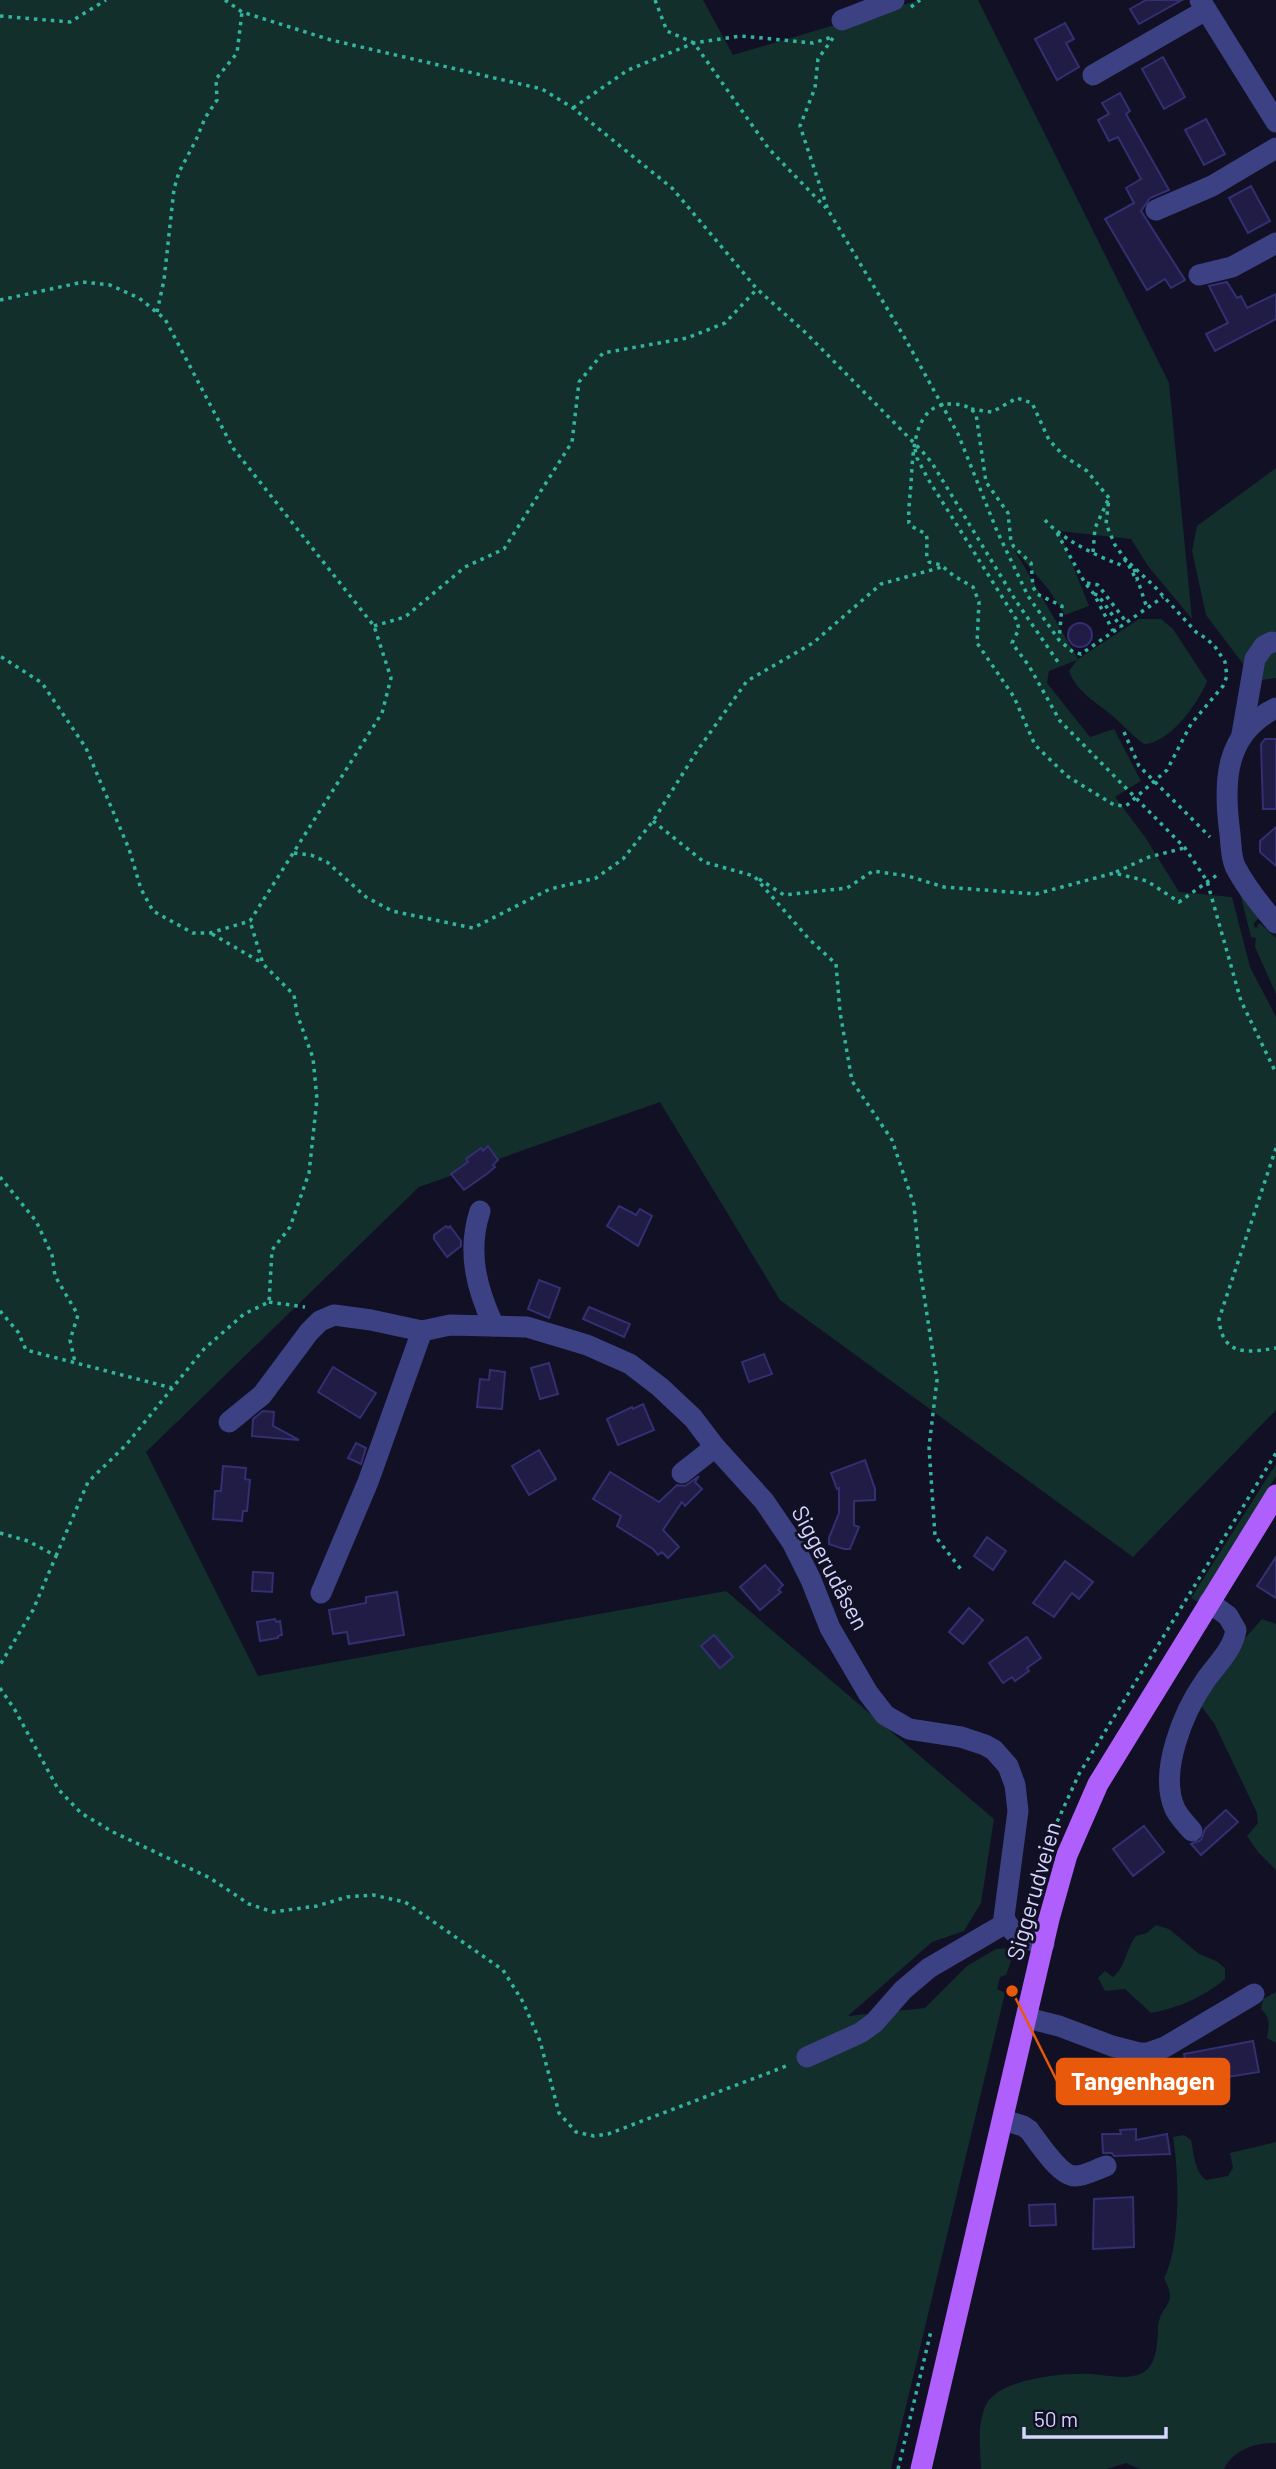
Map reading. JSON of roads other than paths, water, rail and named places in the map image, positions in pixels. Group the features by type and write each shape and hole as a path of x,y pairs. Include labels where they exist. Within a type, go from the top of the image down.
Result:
{"main road":[{"name":"Siggerudveien","path":"921,2469 1062,1872 1088,1804 1109,1765 1276,1495"}],"street":[{"path":"842,20 901,4"},
{"path":"1093,75 1203,5 1276,122"},
{"path":"1156,210 1212,186 1276,148"},
{"path":"1199,275 1232,267 1276,243"},
{"path":"1242,734 1255,659 1264,646 1272,642"},
{"path":"1276,709 1261,715 1242,734 1233,751 1228,775 1227,810 1234,864 1276,923"},
{"path":"480,1211 475,1226 473,1257 482,1298 494,1326"},
{"name":"Siggerudåsen","path":"229,1422 262,1395 309,1332 320,1321 334,1315 422,1331 450,1325 527,1327 587,1345 630,1364 693,1418 715,1447 764,1501 792,1542 830,1628 868,1693 885,1715 909,1729 961,1737 985,1745 994,1750 1008,1766 1016,1785 1018,1811 1005,1910 1006,1923"},
{"path":"321,1593 368,1482 422,1331"},
{"path":"682,1473 715,1447"},
{"path":"1192,1831 1179,1815 1173,1802 1171,1783 1174,1748 1188,1708 1232,1645 1236,1630 1228,1616 1209,1602"},
{"path":"807,2057 860,2033 874,2023 903,1990 929,1968 1006,1923 1017,1935 1044,1944"},
{"path":"1027,2018 1059,2026 1112,2046 1148,2053 1165,2047 1254,1994"},
{"path":"1004,2120 1029,2130 1068,2175 1079,2176 1106,2166"}],"place":[{"name":"Tangenhagen","path":"1012,1991"}]}
